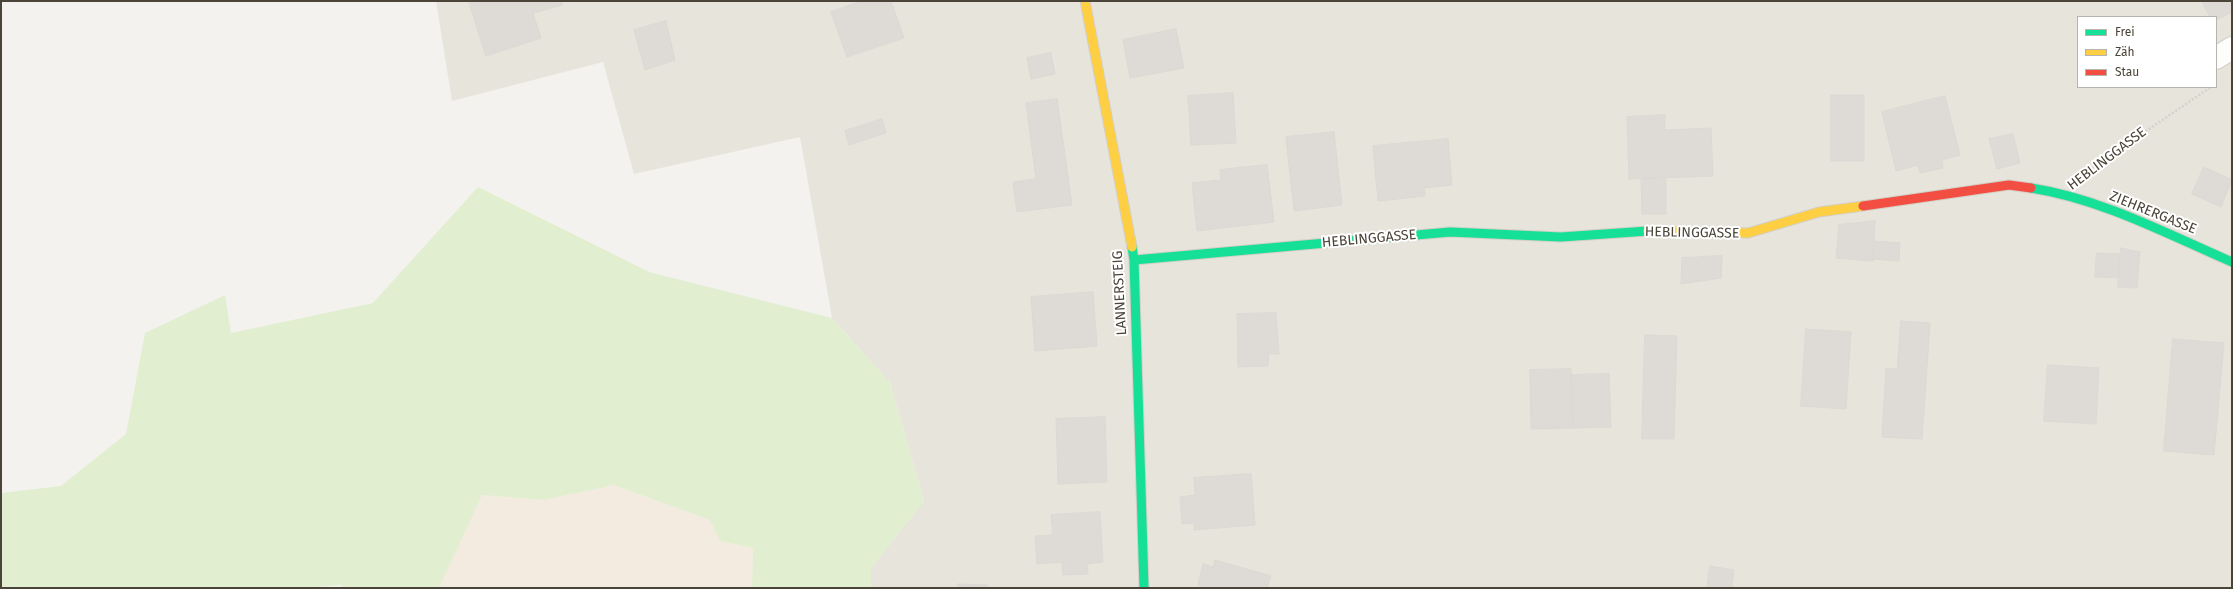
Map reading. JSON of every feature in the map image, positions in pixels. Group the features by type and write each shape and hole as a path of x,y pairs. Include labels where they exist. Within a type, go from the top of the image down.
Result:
{"street":[{"name":"LANNERSTEIG","path":"1085,1 1134,260 1144,588"},
{"path":"2217,57 2232,48"},
{"name":"HEBLINGGASSE","path":"1134,260 1450,232 1561,237 1665,230 1748,234 1819,212 2009,185 2062,193"},
{"name":"ZIEHRERGASSE","path":"2062,193 2119,213 2232,262"}],"path":[{"name":"HEBLINGGASSE","path":"2062,193 2092,166 2209,88"}],"shaded area":[{"path":"436,1 2232,1 2232,588 871,588 871,568 924,501 890,383 832,318 800,137 634,174 603,62 452,101"},
{"path":"614,485 710,520 720,541 753,548 752,588 439,588 481,495 544,500"}],"green space":[{"path":"478,187 649,272 832,318 890,383 924,501 871,568 871,588 752,588 753,548 720,541 710,520 614,485 544,500 482,495 439,588 343,588 342,585 301,588 3,588 1,584 1,493 61,486 126,434 145,333 225,295 231,333 373,303"}],"building":[{"path":"469,1 561,1 562,5 533,13 541,38 486,56"},
{"path":"862,1 891,1 904,38 847,57 831,12"},
{"path":"2202,1 2232,1 2232,12 2217,20 2217,16 2210,16"},
{"path":"666,21 675,60 645,70 634,30"},
{"path":"1176,29 1184,68 1130,78 1123,40"},
{"path":"1051,53 1055,74 1031,79 1027,58"},
{"path":"1233,93 1236,143 1191,145 1188,96"},
{"path":"1831,95 1864,95 1864,161 1831,161"},
{"path":"1945,96 1960,155 1942,160 1943,168 1920,173 1918,165 1896,171 1882,112"},
{"path":"1057,99 1072,205 1017,212 1013,182 1036,179 1026,103"},
{"path":"1665,115 1665,130 1711,128 1713,176 1629,179 1627,117"},
{"path":"882,119 886,133 849,145 845,131"},
{"path":"1334,132 1342,205 1294,211 1286,137"},
{"path":"2013,134 2020,163 1997,169 1989,139"},
{"path":"1448,139 1452,185 1424,188 1425,196 1378,201 1373,146"},
{"path":"1267,165 1274,222 1197,231 1192,183 1221,180 1220,170"},
{"path":"2204,167 2232,180 2221,207 2192,194"},
{"path":"1666,178 1666,214 1642,214 1641,179"},
{"path":"1875,221 1873,261 1836,258 1839,225"},
{"path":"1874,241 1900,243 1899,261 1873,259"},
{"path":"2121,248 2140,252 2137,288 2118,287"},
{"path":"2097,253 2120,254 2119,278 2095,277"},
{"path":"1722,256 1721,278 1681,284 1682,258"},
{"path":"1093,292 1097,346 1035,351 1031,297"},
{"path":"1276,313 1279,354 1269,354 1268,366 1238,367 1237,314"},
{"path":"1901,321 1930,323 1922,439 1882,437 1886,368 1897,369"},
{"path":"1806,329 1851,332 1846,409 1801,406"},
{"path":"1645,335 1677,336 1674,439 1642,439"},
{"path":"2173,339 2224,343 2214,455 2164,451"},
{"path":"2048,365 2099,368 2096,424 2044,421"},
{"path":"1571,369 1573,428 1531,429 1530,370"},
{"path":"1609,374 1611,427 1573,428 1571,375"},
{"path":"1105,417 1107,482 1058,484 1056,419"},
{"path":"1251,474 1255,525 1194,530 1194,523 1182,524 1180,497 1195,495 1194,478"},
{"path":"1100,512 1103,562 1087,564 1088,574 1063,575 1062,562 1037,564 1035,536 1053,535 1051,515"},
{"path":"1215,560 1271,576 1267,588 1206,588 1198,585 1203,564 1213,567"},
{"path":"1710,566 1734,570 1732,588 1707,588"},
{"path":"958,584 988,585 988,588 958,588"}],"traffic: fast":[{"path":"2031,188 2057,193 2109,209 2159,229 2232,262"},
{"path":"1134,260 1450,232 1561,237 1648,231"},
{"path":"1132,247 1134,260 1144,588"}],"traffic: slow":[{"path":"1085,1 1132,247"},
{"path":"1648,231 1748,233 1819,212 1863,206"}],"traffic: jam":[{"path":"1863,206 2009,185 2031,188"}]}
